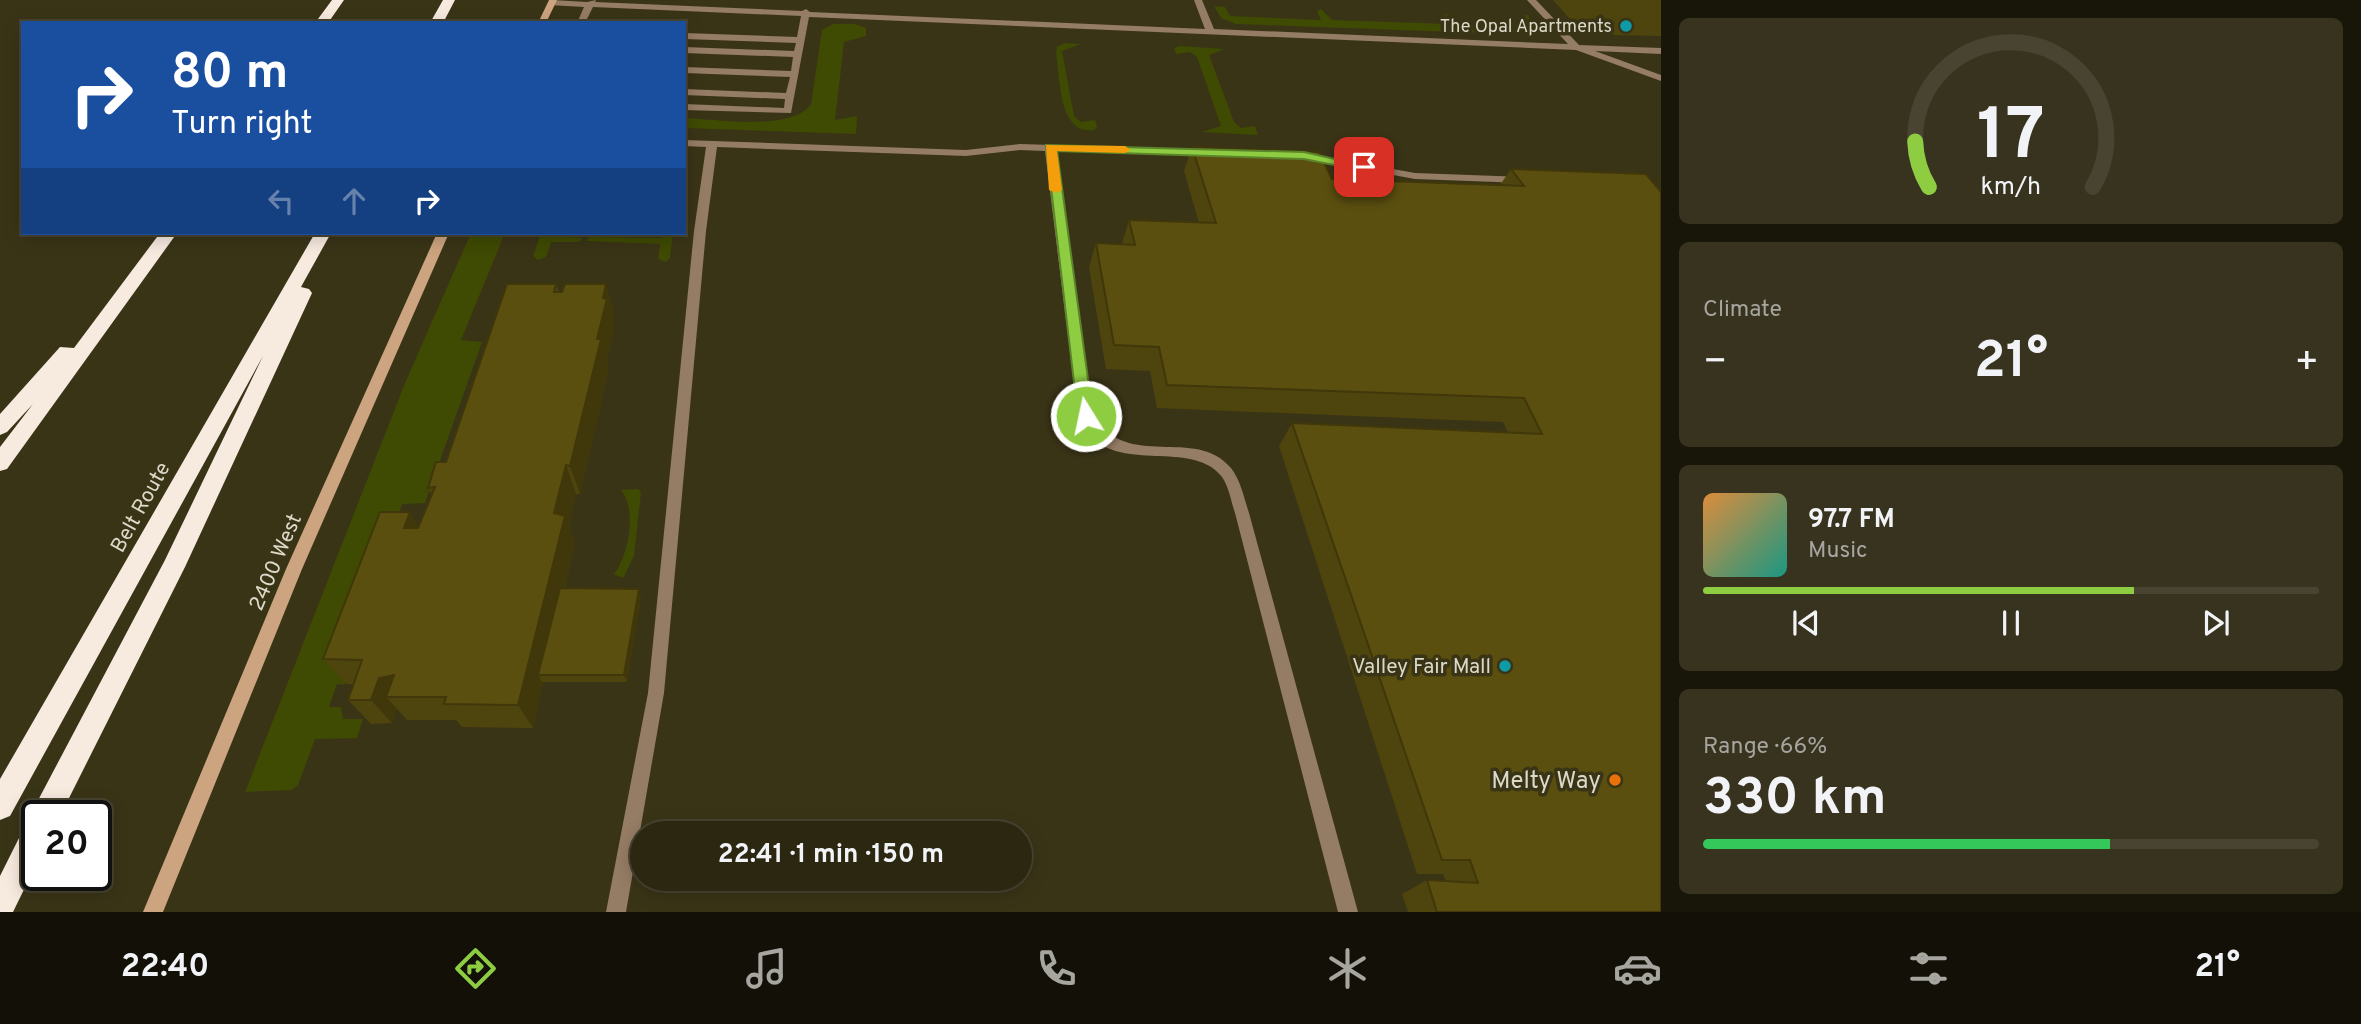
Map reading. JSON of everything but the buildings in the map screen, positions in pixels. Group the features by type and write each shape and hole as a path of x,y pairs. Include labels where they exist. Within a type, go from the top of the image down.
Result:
{"highway":[{"path":"322,21 338,0"},
{"path":"437,21 449,0"},
{"path":"53,800 248,415 324,235"},
{"name":"Belt Route","path":"0,806 324,235"},
{"path":"0,427 163,240"},
{"path":"0,463 163,240"},
{"path":"0,907 21,864"}],"street":[{"path":"543,21 552,2"},
{"name":"2400 West","path":"153,912 294,569 442,235"}],"lane":[{"path":"1198,0 1211,33"},
{"path":"1531,0 1576,47 1661,78"},
{"path":"552,2 1661,51"},
{"path":"582,21 590,2"},
{"path":"686,107 788,111 806,12"},
{"path":"686,36 800,40"},
{"path":"686,50 798,54"},
{"path":"686,70 794,74"},
{"path":"686,92 790,96"},
{"path":"686,142 966,153 1051,147 1219,153"},
{"path":"616,912 656,693 700,231 712,144"},
{"path":"1051,147 1086,416 1093,434 1120,448 1194,455 1222,468 1230,477 1242,513 1348,912"},
{"path":"1296,155 1405,175 1539,180"}],"green space":[{"path":"1214,6 1225,7 1230,16 1321,20 1317,11 1321,9 1332,20 1449,24 1443,15 1446,14 1458,24 1526,27 1520,16 1527,15 1539,28 1528,33 1511,34 1236,24 1221,18"},
{"path":"833,24 855,24 866,28 866,36 844,42 835,120 857,116 856,134 686,128 686,118 752,122 788,118 801,113 811,104 822,30"},
{"path":"1065,43 1081,44 1062,51 1074,116 1081,122 1095,120 1097,127 1094,130 1082,129 1073,123 1063,102 1056,52 1057,47"},
{"path":"1174,48 1225,49 1209,55 1234,122 1241,128 1255,126 1258,135 1202,132 1221,126 1197,57 1190,52 1176,54"},
{"path":"470,235 504,235 461,340 482,342 425,503 402,504 393,534 396,538 344,685 337,684 329,707 341,707 343,719 363,719 357,738 315,739 298,785 292,790 245,792 405,383"},
{"path":"540,235 583,238 579,242 551,242 546,257 538,260 533,256"},
{"path":"663,235 673,235 670,258 666,262 658,259 660,244 586,241 590,237 662,238"},
{"path":"638,489 641,492 634,556 623,578 614,574 624,556 630,520 626,498 621,490"}],"slow traffic":[{"path":"1056,190 1051,147 1125,150"}],"place":[{"name":"The Opal Apartments","path":"1626,26"},
{"name":"Valley Fair Mall","path":"1505,666"},
{"name":"Melty Way","path":"1615,780"}],"route":[{"path":"1086,416 1051,147 1304,156 1364,167"}]}
